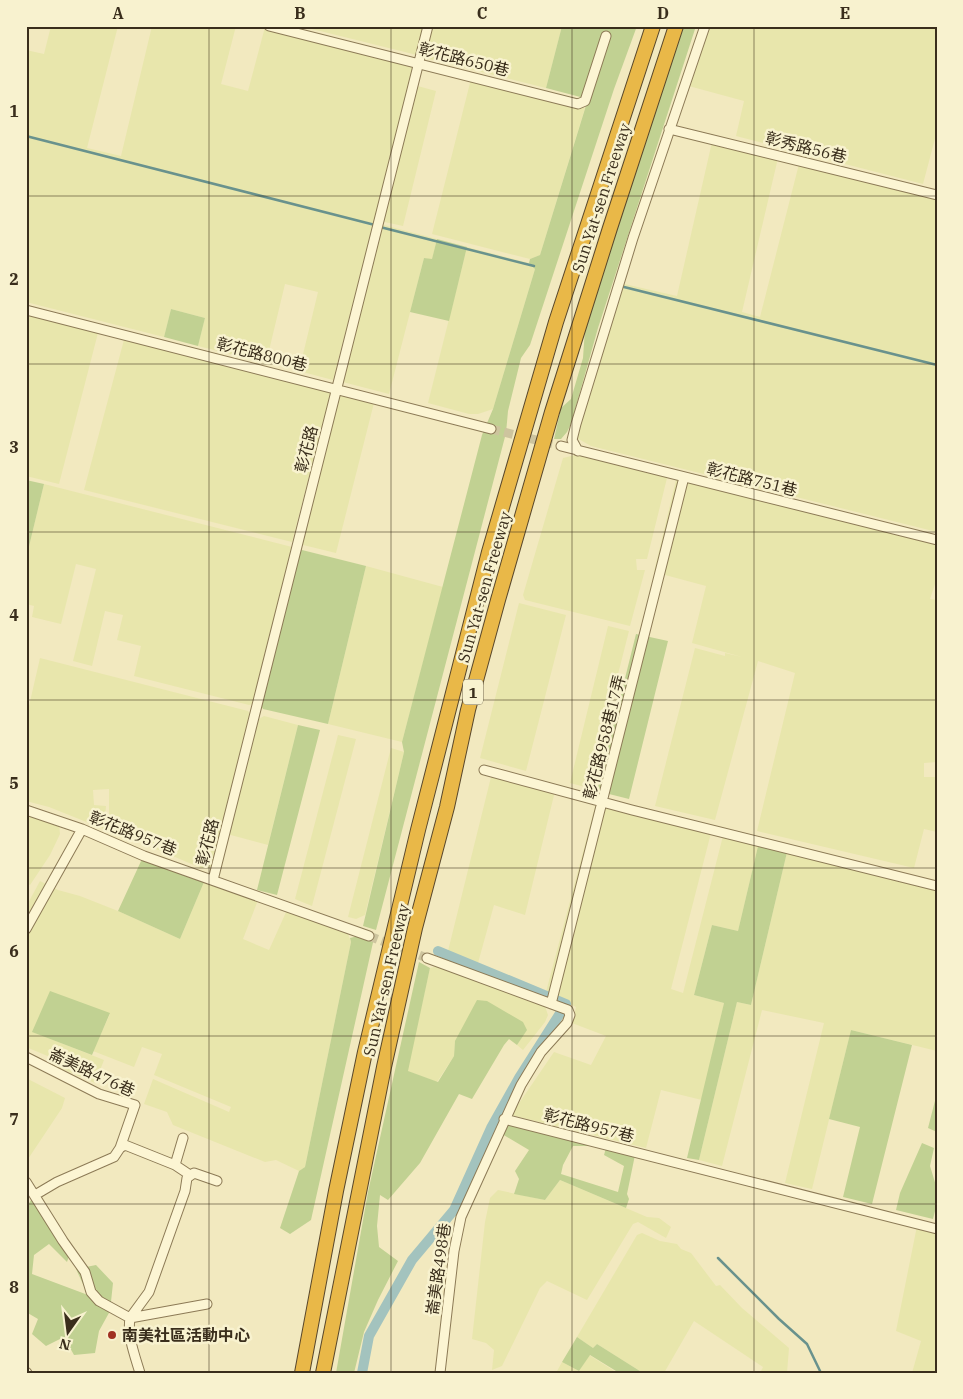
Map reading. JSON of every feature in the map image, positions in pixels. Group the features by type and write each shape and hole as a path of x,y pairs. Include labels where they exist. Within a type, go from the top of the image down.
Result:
{"highway":[{"name":"Sun Yat-sen Freeway","path":"302,1373 336,1192 367,1042 413,850 489,552 556,322 653,26"},
{"name":"Sun Yat-sen Freeway","path":"323,1373 384,1067 415,928 447,807 468,710 552,412 676,26"}],"street":[{"name":"彰花路650巷","path":"268,26 578,104 585,101 606,36"},
{"name":"彰花路","path":"213,880 428,26"},
{"path":"578,451 572,440 633,238 704,26"},
{"name":"彰秀路56巷","path":"669,129 937,195"},
{"name":"彰花路800巷","path":"26,310 490,429"},
{"name":"彰花路751巷","path":"561,446 937,540"},
{"name":"彰花路958巷17弄","path":"552,1004 684,477"},
{"path":"484,770 937,886"},
{"name":"彰花路957巷","path":"26,810 82,829 144,856 369,936"},
{"path":"26,929 82,829"},
{"path":"428,958 568,1010 570,1015 567,1022 541,1052 521,1085 504,1119"},
{"name":"崙美路476巷","path":"26,1057 99,1094 135,1105 120,1148"},
{"name":"彰花路957巷","path":"504,1119 937,1229"},
{"name":"崙美路498巷","path":"440,1373 454,1251 460,1217 504,1119"},
{"path":"175,1165 183,1138"},
{"path":"35,1195 57,1182 114,1157 120,1148 125,1145 175,1165 190,1175"},
{"path":"140,1373 130,1339 130,1318 149,1292 185,1191 187,1178 194,1173 216,1181"},
{"path":"26,1182 85,1272 91,1292 99,1301 130,1318 207,1304"}],"shaded area":[{"path":"51,26 118,26 87,148 121,156 152,26 236,26 221,84 248,91 265,27 414,66 333,380 299,371 318,292 285,284 266,363 198,346 205,318 171,309 164,337 26,302 26,50 44,54"},
{"path":"300,26 424,26 417,55"},
{"path":"428,26 562,26 546,88 421,57"},
{"path":"703,26 937,26 937,131 923,184 736,136 744,101 685,85"},
{"path":"471,79 585,108 540,255 530,259 432,234"},
{"path":"414,85 436,91 403,226 380,221"},
{"path":"712,142 778,158 742,312 760,317 799,164 937,199 937,532 591,446 575,437 620,283 677,296"},
{"path":"380,224 437,239 432,260 424,258 389,394 339,381"},
{"path":"467,247 529,263 535,269 493,409 478,414 469,414 428,403"},
{"path":"26,311 99,329 59,484 26,476"},
{"path":"125,336 332,388 292,542 84,490"},
{"path":"336,389 375,399 336,553 299,544"},
{"path":"579,454 667,472 647,559 636,559 637,570 645,570 630,626 525,600 523,595 563,458"},
{"path":"677,476 937,541 937,578 930,599 937,600 937,762 924,763 924,777 937,777 937,832 924,829 914,868 757,831 795,673 758,661 715,820 655,806 695,648 725,656 725,653 742,657 692,643 706,586 654,572"},
{"path":"44,484 292,547 253,704 249,705 134,676 141,646 117,640 123,615 105,611 92,666 73,661 96,569 76,564 61,624 32,617 34,606 26,604 26,559"},
{"path":"366,566 443,587 402,742 328,724"},
{"path":"519,603 566,615 526,771 480,758"},
{"path":"608,626 629,631 589,788 570,783"},
{"path":"40,658 248,711 250,714 213,865 209,868 201,868 109,829 109,789 93,790 94,805 106,806 104,829 49,807 26,801 26,719"},
{"path":"264,716 298,725 268,845 227,834 259,719"},
{"path":"338,735 356,739 312,906 295,899"},
{"path":"391,748 404,752 365,915 356,919 348,917"},
{"path":"492,773 555,791 525,915 494,905 478,963 448,951"},
{"path":"596,803 712,829 671,989 683,993 724,832 759,842 738,931 712,925 694,995 724,1003 702,1100 661,1090 646,1148 511,1115 554,1052 591,1065 606,1036 572,1023 576,1007 546,992"},
{"path":"26,811 59,824 60,834 50,855 30,885 26,883"},
{"path":"788,848 937,884 937,1051 851,1030 812,1189 785,1183 824,1023 762,1010 722,1166 699,1160 737,1002 751,1005"},
{"path":"40,881 58,890 80,896 118,911 180,939 204,882 258,900 243,939 269,950 287,910 347,931 351,942 305,1167 299,1171 276,1160 265,1162 173,1125 167,1112 144,1104 153,1079 229,1112 231,1107 154,1075 162,1054 142,1047 134,1067 93,1051 110,1014 33,1032 104,1060 95,1083 60,1068 62,1062 26,1047 26,907"},
{"path":"445,964 545,1006 548,1015 545,1022 523,1050 517,1045 526,1030 455,1041 454,1056 437,1082 407,1071 430,968"},
{"path":"26,1078 65,1098 62,1108 26,1162"},
{"path":"560,1180 647,1217 659,1218 671,1227 666,1238 638,1222 633,1224 587,1300 547,1281 540,1288 502,1366 492,1370 494,1350 486,1343 472,1339 485,1222 490,1198 498,1190 545,1200"},
{"path":"917,1226 937,1232 937,1373 912,1373 921,1341 896,1331"},
{"path":"642,1233 660,1241 677,1244 681,1249 691,1253 716,1286 720,1285 742,1308 789,1348 787,1373 760,1373 763,1367 694,1321 664,1373 643,1373 597,1344 593,1348 577,1337 637,1235"},
{"path":"589,1355 616,1372 556,1373 562,1362 579,1371"}],"green space":[{"path":"562,26 637,26 614,89 530,345 521,358 508,411 506,433 376,930 363,926 404,752 402,742 482,435 493,409 535,269 529,263 530,259 540,255 588,99 546,88"},
{"path":"684,26 696,26 598,328 571,424 561,439 554,439 561,408 571,399 583,358 585,329 635,171"},
{"path":"437,239 467,247 449,321 410,312 424,258 432,259"},
{"path":"171,309 205,318 198,346 164,337"},
{"path":"26,480 44,484 26,559"},
{"path":"298,549 366,566 328,724 263,709 260,704"},
{"path":"636,634 668,641 629,799 597,791"},
{"path":"298,725 320,730 277,895 257,890"},
{"path":"759,842 788,848 751,1005 737,1002 699,1160 687,1158 724,1003 694,995 712,925 738,931"},
{"path":"142,859 204,882 180,939 118,911"},
{"path":"358,936 374,938 311,1220 290,1234 280,1228 299,1171 305,1167 351,942 350,938"},
{"path":"419,962 430,968 408,1071 438,1082 454,1056 455,1041 477,1000 487,1001 523,1022 527,1030 517,1045 509,1039 504,1045 472,1099 459,1094 420,1163 388,1200 380,1195 377,1226 379,1247 398,1261 364,1332 354,1373 336,1373 368,1192"},
{"path":"50,991 110,1013 92,1055 32,1032"},
{"path":"851,1030 912,1045 872,1204 843,1197 860,1127 829,1119"},
{"path":"937,1093 937,1132 928,1128"},
{"path":"510,1123 595,1146 573,1146 563,1165 561,1174 618,1192 624,1166 604,1155 606,1148 635,1155 626,1208 560,1180 545,1200 514,1194 519,1179 515,1171 529,1150 502,1134 502,1130"},
{"path":"922,1143 934,1148 930,1166 937,1189 937,1203 933,1219 896,1210 900,1193"},
{"path":"31,1200 69,1256 67,1262 49,1244 34,1255 32,1274 88,1295 76,1269 96,1265 113,1283 110,1311 99,1331 95,1353 74,1355 64,1337 46,1346 32,1334 38,1319 26,1312 26,1208"},
{"path":"577,1337 593,1348 597,1344 643,1373 616,1373 616,1371 590,1355 579,1371 562,1362"}],"waterway":[{"path":"26,136 375,225"},
{"path":"380,227 534,266"},
{"path":"620,286 937,365"},
{"path":"362,1373 369,1336 412,1260 454,1210 491,1128 519,1078 566,1004 438,951"},
{"path":"718,1258 807,1344 821,1373"}],"tunnel":[{"path":"491,429 561,446"},
{"path":"369,936 427,958"}],"place":[{"name":"南美社區活動中心","path":"112,1335"}]}
